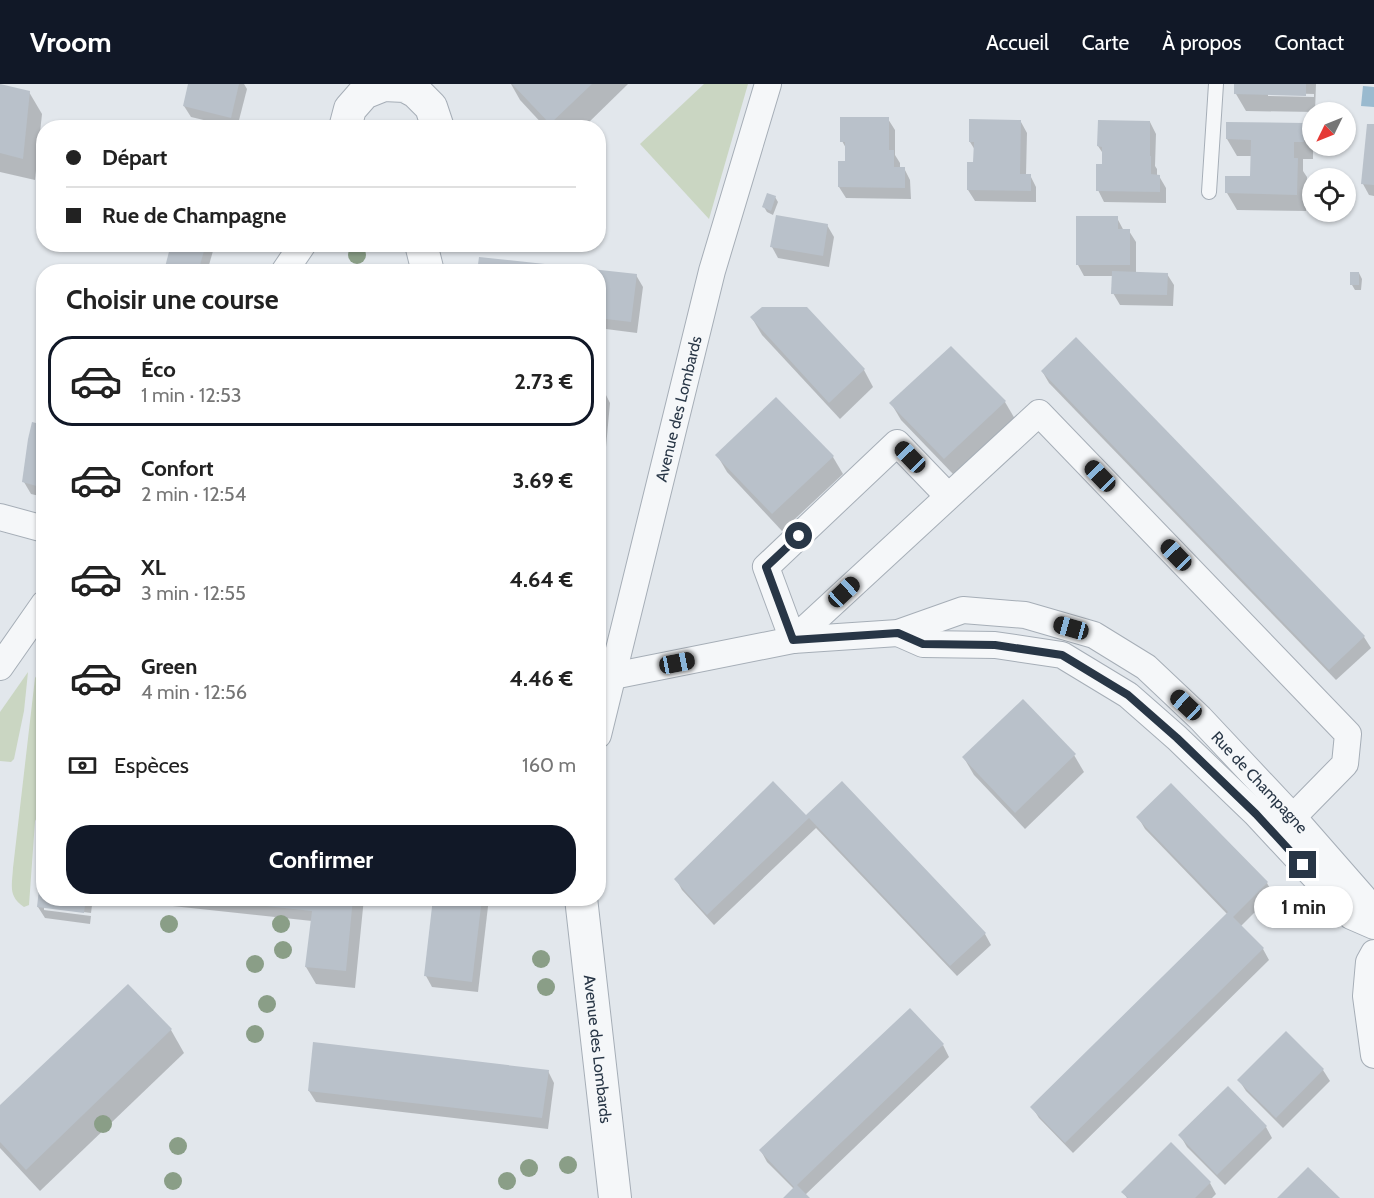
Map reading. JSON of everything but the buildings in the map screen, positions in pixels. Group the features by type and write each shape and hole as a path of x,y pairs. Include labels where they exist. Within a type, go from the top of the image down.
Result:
{"street":[{"name":"Avenue des Lombards","path":"606,678 712,271 768,84"},
{"path":"347,120 350,109 363,89 384,85 411,86 431,106 435,120"},
{"path":"948,496 897,443 766,567 793,640 1039,413 1348,734 1345,764 1293,817"},
{"path":"0,517 36,527"},
{"name":"Rue de Champagne","path":"606,678 793,640 898,633 963,610 1025,615 1094,635 1146,667 1200,718 1293,817 1363,897 1374,913"},
{"path":"0,667 36,615"},
{"name":"Rue de Champagne","path":"898,633 923,644 995,645 1062,655 1128,695 1177,738 1256,814 1351,916 1374,926"},
{"name":"Avenue des Lombards","path":"582,906 615,1198"},
{"path":"1374,953 1369,962 1366,996 1374,1055"}],"lane":[{"path":"1209,192 1216,84"}],"green space":[{"path":"704,84 748,84 709,219 640,144"},
{"path":"28,672 24,711 14,759 11,762 0,761 0,712"},
{"path":"36,676 36,819 29,905 24,907 15,899 12,885"}],"water":[{"path":"1363,86 1374,87 1374,107 1361,106"}],"route":[{"path":"799,536 766,567 793,640 898,633 923,644 995,645 1062,655 1128,695 1195,754 1256,814 1303,865"}]}
